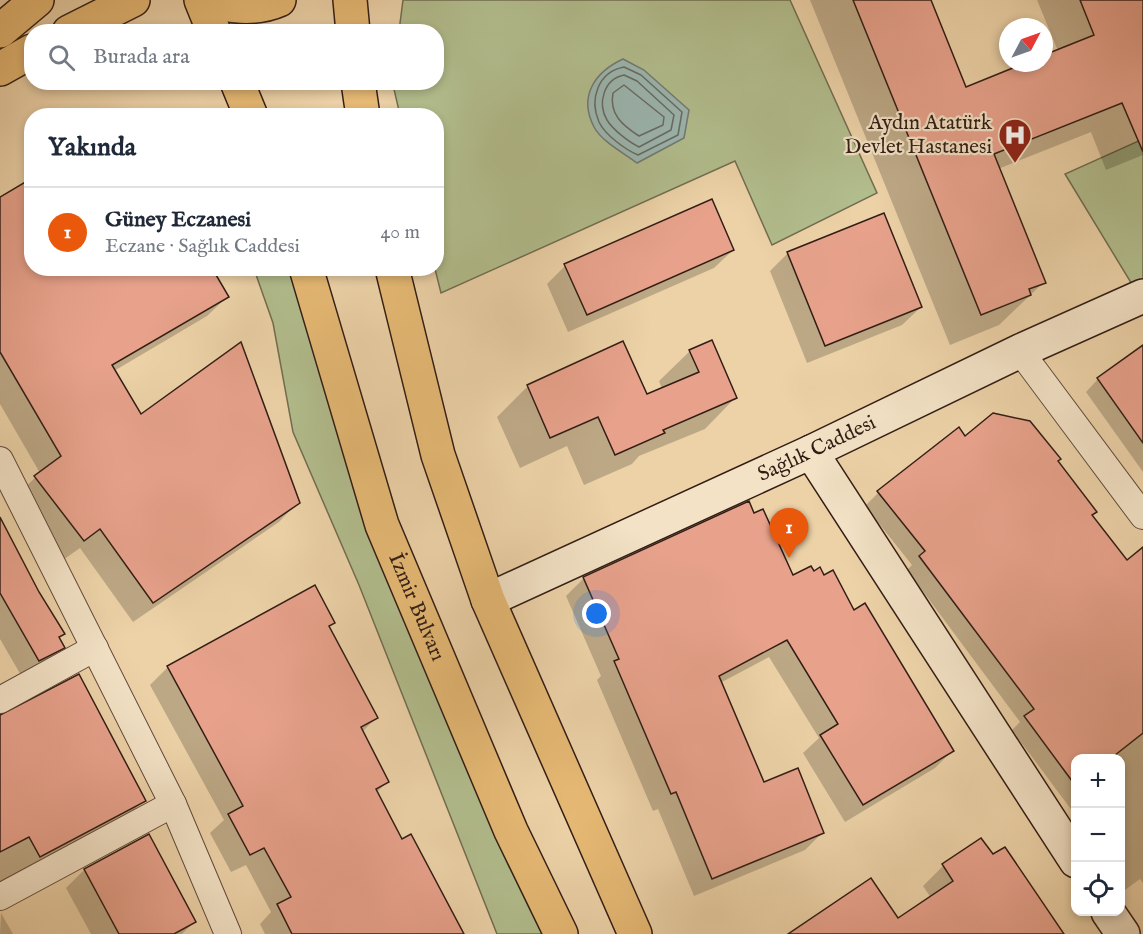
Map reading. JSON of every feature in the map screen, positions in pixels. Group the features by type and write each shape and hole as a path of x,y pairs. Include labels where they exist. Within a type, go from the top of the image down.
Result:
{"main road":[{"path":"0,31 37,0"},
{"path":"85,24 133,0"},
{"path":"202,0 234,7 269,4 279,0"},
{"path":"202,0 211,24"},
{"path":"350,0 352,24"},
{"path":"0,69 24,56"},
{"path":"240,90 248,108"},
{"path":"359,90 362,108"},
{"name":"İzmir Bulvarı","path":"308,276 382,525 511,831 561,934"},
{"path":"394,276 438,455 488,600 635,934"}],"street":[{"name":"Sağlık Caddesi","path":"488,600 812,452 1020,351 1143,296"},
{"path":"1020,351 1143,516"},
{"path":"812,452 1071,853"},
{"path":"0,460 9,498 95,648 173,804 228,934"},
{"path":"0,700 95,648"},
{"path":"0,897 173,804"},
{"path":"1111,916 1123,934"}],"green space":[{"path":"403,0 790,0 877,193 772,245 735,161 441,293 437,276 444,276 444,108 398,108 394,90 444,90 444,24 400,24"},
{"path":"1143,139 1143,280 1133,286 1065,174"},
{"path":"256,276 297,276 546,934 497,934 359,585 293,432 273,323"}],"water":[{"path":"623,59 644,70 689,110 684,138 637,163 598,132 594,127 588,105 592,86 597,78 613,64"}],"building":[{"path":"853,0 931,0 966,87 1003,72 1053,72 1053,51 1094,35 1080,0 1143,0 1143,152 1122,103 994,154 1046,283 1029,289 1031,295 981,315"},
{"path":"24,183 24,276 217,276 229,297 112,365 141,414 241,342 300,503 153,603 100,529 84,541 34,476 61,456 0,352 0,197"},
{"path":"712,199 734,250 587,315 564,264"},
{"path":"884,213 922,307 825,346 787,252"},
{"path":"712,340 737,398 663,430 665,433 615,455 598,417 550,438 527,385 623,341 647,394 699,372 689,350"},
{"path":"1143,345 1143,443 1097,378"},
{"path":"993,413 1030,421 1061,459 1058,461 1097,512 1092,515 1127,560 1143,547 1143,733 1116,754 1071,754 1071,780 1024,716 1034,709 919,556 925,551 877,491 959,427 965,436"},
{"path":"749,501 754,513 763,509 793,575 811,566 814,571 820,567 824,575 833,570 854,610 865,603 954,751 863,805 820,735 838,724 787,640 719,676 764,782 798,768 824,833 712,879 676,792 671,794 614,661 619,659 583,577"},
{"path":"0,517 39,592 65,634 59,637 65,648 39,661 0,593"},
{"path":"315,585 335,623 329,626 378,718 361,727 389,782 376,789 402,839 411,834 464,934 292,934 277,904 291,897 264,848 250,855 228,814 243,806 167,666"},
{"path":"79,674 146,801 40,857 29,837 0,852 0,715"},
{"path":"149,834 196,922 174,934 119,934 84,869"},
{"path":"981,838 993,854 1005,847 1064,934 788,934 871,878 898,918 953,881 942,864"}],"place":[{"name":"Aydın Atatürk Devlet Hastanesi","path":"1015,164"},
{"name":"Güney Eczanesi","path":"789,558"}]}
